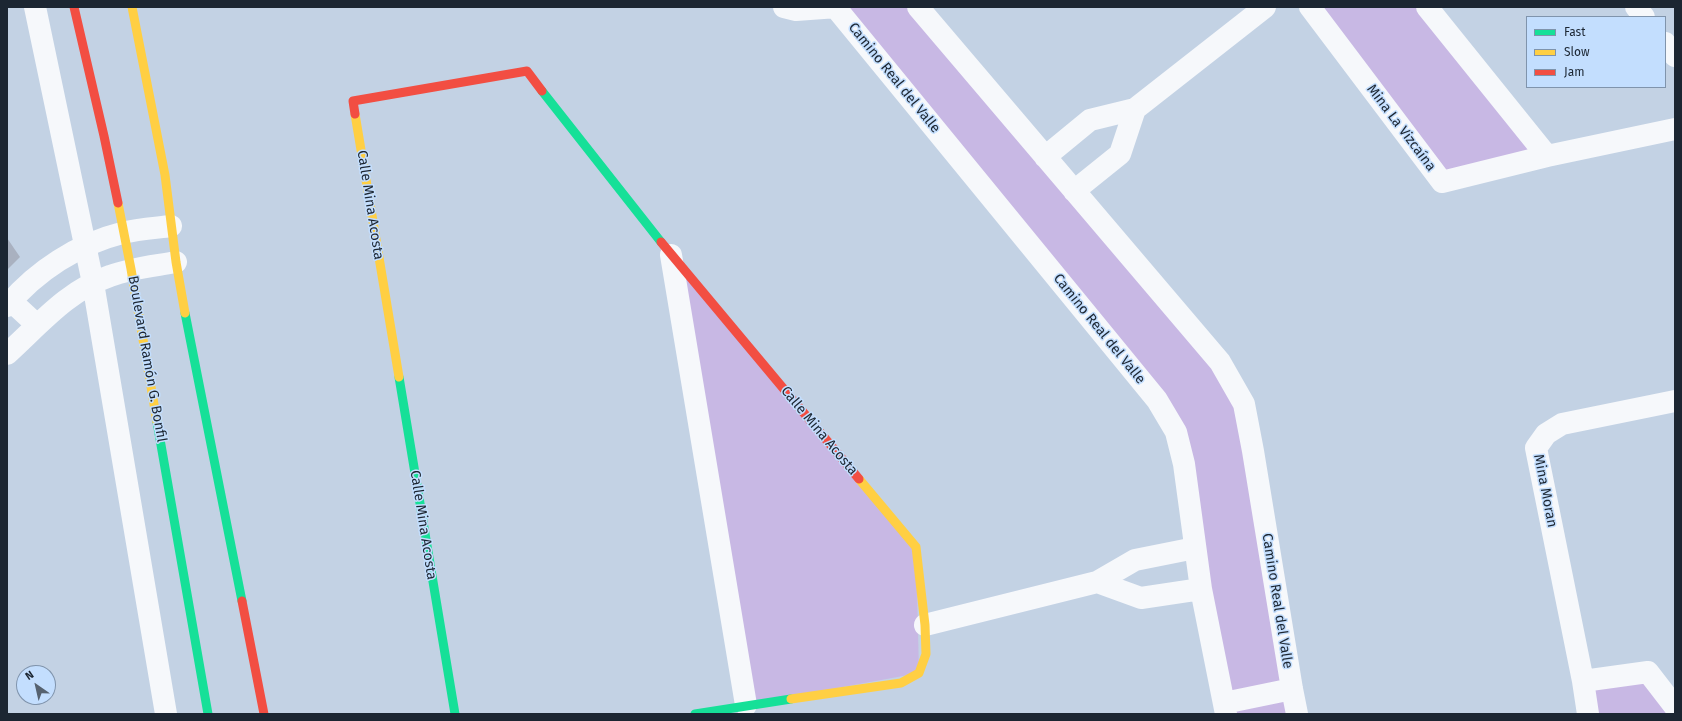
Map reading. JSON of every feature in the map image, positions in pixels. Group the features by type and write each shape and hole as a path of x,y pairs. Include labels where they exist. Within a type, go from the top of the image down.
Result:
{"street":[{"path":"35,7 92,283 166,714"},
{"name":"Boulevard Ramón G. Bonfil","path":"74,7 104,136 131,269 208,714"},
{"path":"132,7 165,176 176,262 195,367 264,714"},
{"path":"784,7 796,10 836,7"},
{"name":"Camino Real del Valle","path":"836,7 1157,400 1176,432 1184,464 1200,589 1225,709"},
{"name":"Camino Real del Valle","path":"918,7 1220,362 1244,404 1297,714"},
{"path":"1045,157 1090,120 1135,109 1265,7"},
{"name":"Mina La Vizcaína","path":"1310,7 1442,182 1547,156 1675,129"},
{"path":"1427,7 1547,156"},
{"path":"1636,7 1643,16"},
{"path":"1666,45 1675,56"},
{"name":"Calle Mina Acosta","path":"455,714 353,101 527,71 671,255 916,546 925,625 926,654 919,673 901,683 746,705 695,714"},
{"path":"1074,191 1120,154 1135,109"},
{"path":"37,325 9,303 33,280 56,262 85,247 123,233 171,226"},
{"name":"Calle Mina Acosta","path":"671,255 746,705"},
{"path":"7,354 37,325 72,295 92,283 131,269 176,262"},
{"name":"Mina Moran","path":"1588,714 1584,682 1536,448 1546,434 1562,424 1675,401"},
{"path":"925,625 1097,582 1135,560 1195,548"},
{"path":"1097,582 1141,598 1200,589"},
{"path":"1584,682 1648,672 1675,708"},
{"path":"1225,709 1292,689"}],"shaded area":[{"path":"839,7 917,7 1244,404 1297,714 1226,714 1176,432"},
{"path":"1310,7 1427,7 1547,156 1442,182"},
{"path":"671,255 916,547 919,673 746,705"},
{"path":"1648,672 1675,714 1588,714 1583,681"}],"building":[{"path":"7,238 20,257 7,270"}],"traffic: fast":[{"path":"542,91 661,242"},
{"path":"185,313 242,601"},
{"path":"399,377 455,714"},
{"path":"157,422 208,714"},
{"path":"695,714 791,699"}],"traffic: slow":[{"path":"132,7 165,175 176,262 185,313"},
{"path":"355,114 399,377"},
{"path":"118,203 131,269 157,422"},
{"path":"791,699 901,683 919,673 926,654 925,625 916,547 859,479"}],"traffic: jam":[{"path":"74,7 118,203"},
{"path":"355,114 353,101 527,71 542,91"},
{"path":"661,242 859,479"},
{"path":"242,601 264,714"}]}
